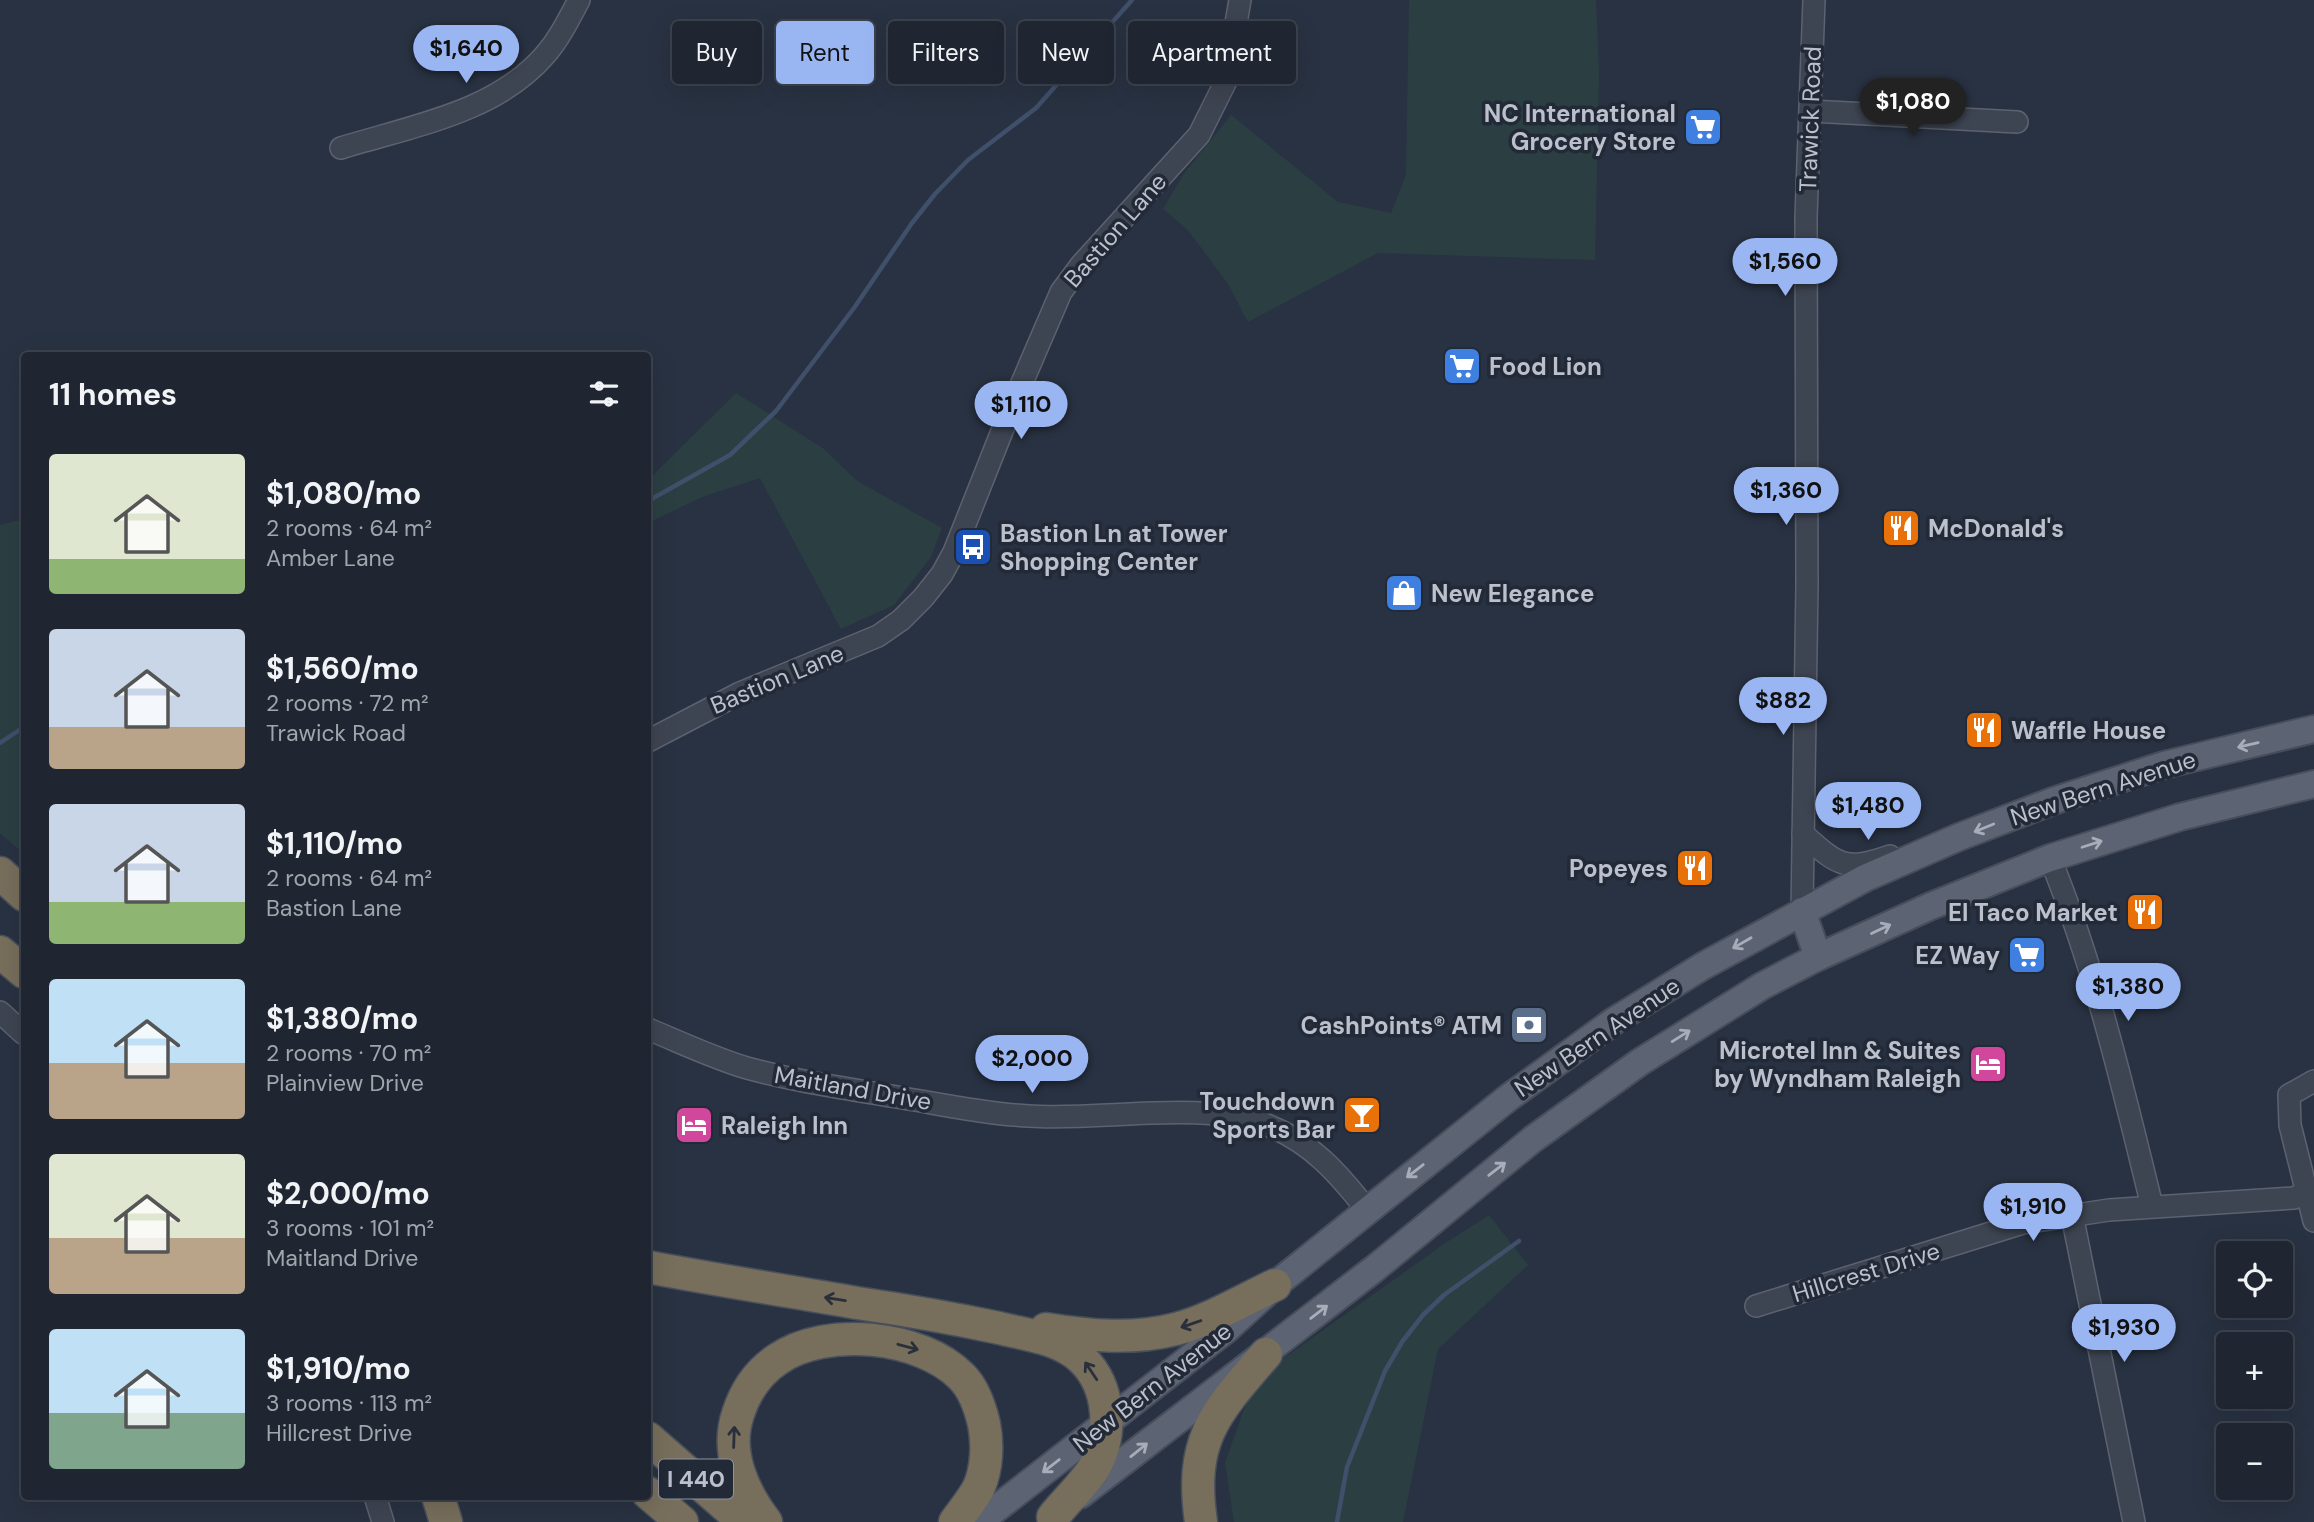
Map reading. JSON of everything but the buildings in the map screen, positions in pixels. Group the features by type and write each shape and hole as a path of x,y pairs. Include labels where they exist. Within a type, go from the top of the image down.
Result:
{"highway":[{"path":"0,873 21,892"},
{"path":"0,952 21,970"},
{"path":"651,1268 951,1318 1046,1339 1074,1353 1093,1373 1100,1385 1107,1422 1093,1469 1049,1519"},
{"path":"951,1318 1094,1336 1144,1335 1202,1320 1275,1285"},
{"path":"766,1522 747,1493 736,1461 734,1436 740,1406 748,1390 779,1357 797,1349 843,1340 868,1340 914,1348 935,1356 963,1378 972,1391 982,1416 987,1452 979,1485 955,1522"},
{"path":"1202,1522 1198,1472 1209,1428 1234,1392 1266,1354"},
{"name":"I 440","path":"651,1441 744,1522"},
{"name":"I 440","path":"651,1496 682,1522"},
{"path":"439,1500 446,1522"}],"main road":[{"name":"New Bern Avenue","path":"979,1522 1227,1329 1275,1285 1508,1098 1603,1029 1703,966 1865,878 2067,796 2164,765 2314,729"},
{"name":"New Bern Avenue","path":"1049,1519 1266,1354 1533,1139 1640,1062 1762,986 1818,957 1931,906 2050,858 2180,817 2314,784"},
{"path":"1802,911 1818,957"}],"street":[{"path":"341,148 459,111 493,97 543,57 579,0"},
{"name":"Bastion Lane","path":"651,739 740,693 878,636 901,620 923,598 942,574 954,552 1017,393 1061,292 1081,265 1199,135 1226,81 1240,0"},
{"name":"Trawick Road","path":"1802,911 1807,585 1806,217 1814,0"},
{"path":"1811,111 2017,122"},
{"path":"1803,834 1834,861 1849,865 1874,862 1899,853 1927,851"},
{"path":"2050,858 2102,1003 2152,1206"},
{"path":"0,1012 21,1031"},
{"name":"Maitland Drive","path":"651,1030 744,1067 809,1082 994,1113 1070,1117 1205,1114 1239,1117 1266,1125 1317,1154 1342,1178 1367,1210"},
{"path":"2314,1081 2289,1095 2290,1125 2314,1221"},
{"name":"Hillcrest Drive","path":"1756,1306 2023,1223 2152,1206 2294,1198 2307,1192"},
{"path":"2072,1215 2134,1522"},
{"path":"376,1500 383,1522"}],"green space":[{"path":"1409,0 1596,0 1599,72 1595,260 1378,253 1248,322 1228,284 1188,230 1163,209 1183,175 1231,115 1338,202 1391,213 1406,175"},
{"path":"736,393 824,449 857,481 942,528 931,557 894,605 841,629 760,478 702,497 651,522 651,477"},
{"path":"21,520 21,851 0,833 0,525"},
{"path":"1489,1215 1528,1265 1438,1349 1403,1522 1234,1522 1225,1463 1247,1401 1277,1363"}],"waterway":[{"path":"651,499 730,455 776,411 935,194 968,160 1036,108 1132,0"},
{"path":"0,743 21,729"},
{"path":"1337,1522 1347,1467 1385,1371 1402,1342 1423,1315 1444,1295 1519,1241"}],"place":[{"name":"NC International Grocery Store","path":"1703,127"},
{"name":"Food Lion","path":"1462,366"},
{"name":"McDonald's","path":"1901,528"},
{"name":"Bastion Ln at Tower Shopping Center","path":"973,547"},
{"name":"New Elegance","path":"1404,593"},
{"name":"Waffle House","path":"1984,730"},
{"name":"Popeyes","path":"1695,868"},
{"name":"El Taco Market","path":"2145,912"},
{"name":"EZ Way","path":"2027,955"},
{"name":"CashPoints® ATM","path":"1529,1025"},
{"name":"Microtel Inn & Suites by Wyndham Raleigh","path":"1988,1064"},
{"name":"Touchdown Sports Bar","path":"1362,1115"},
{"name":"Raleigh Inn","path":"694,1125"}]}
